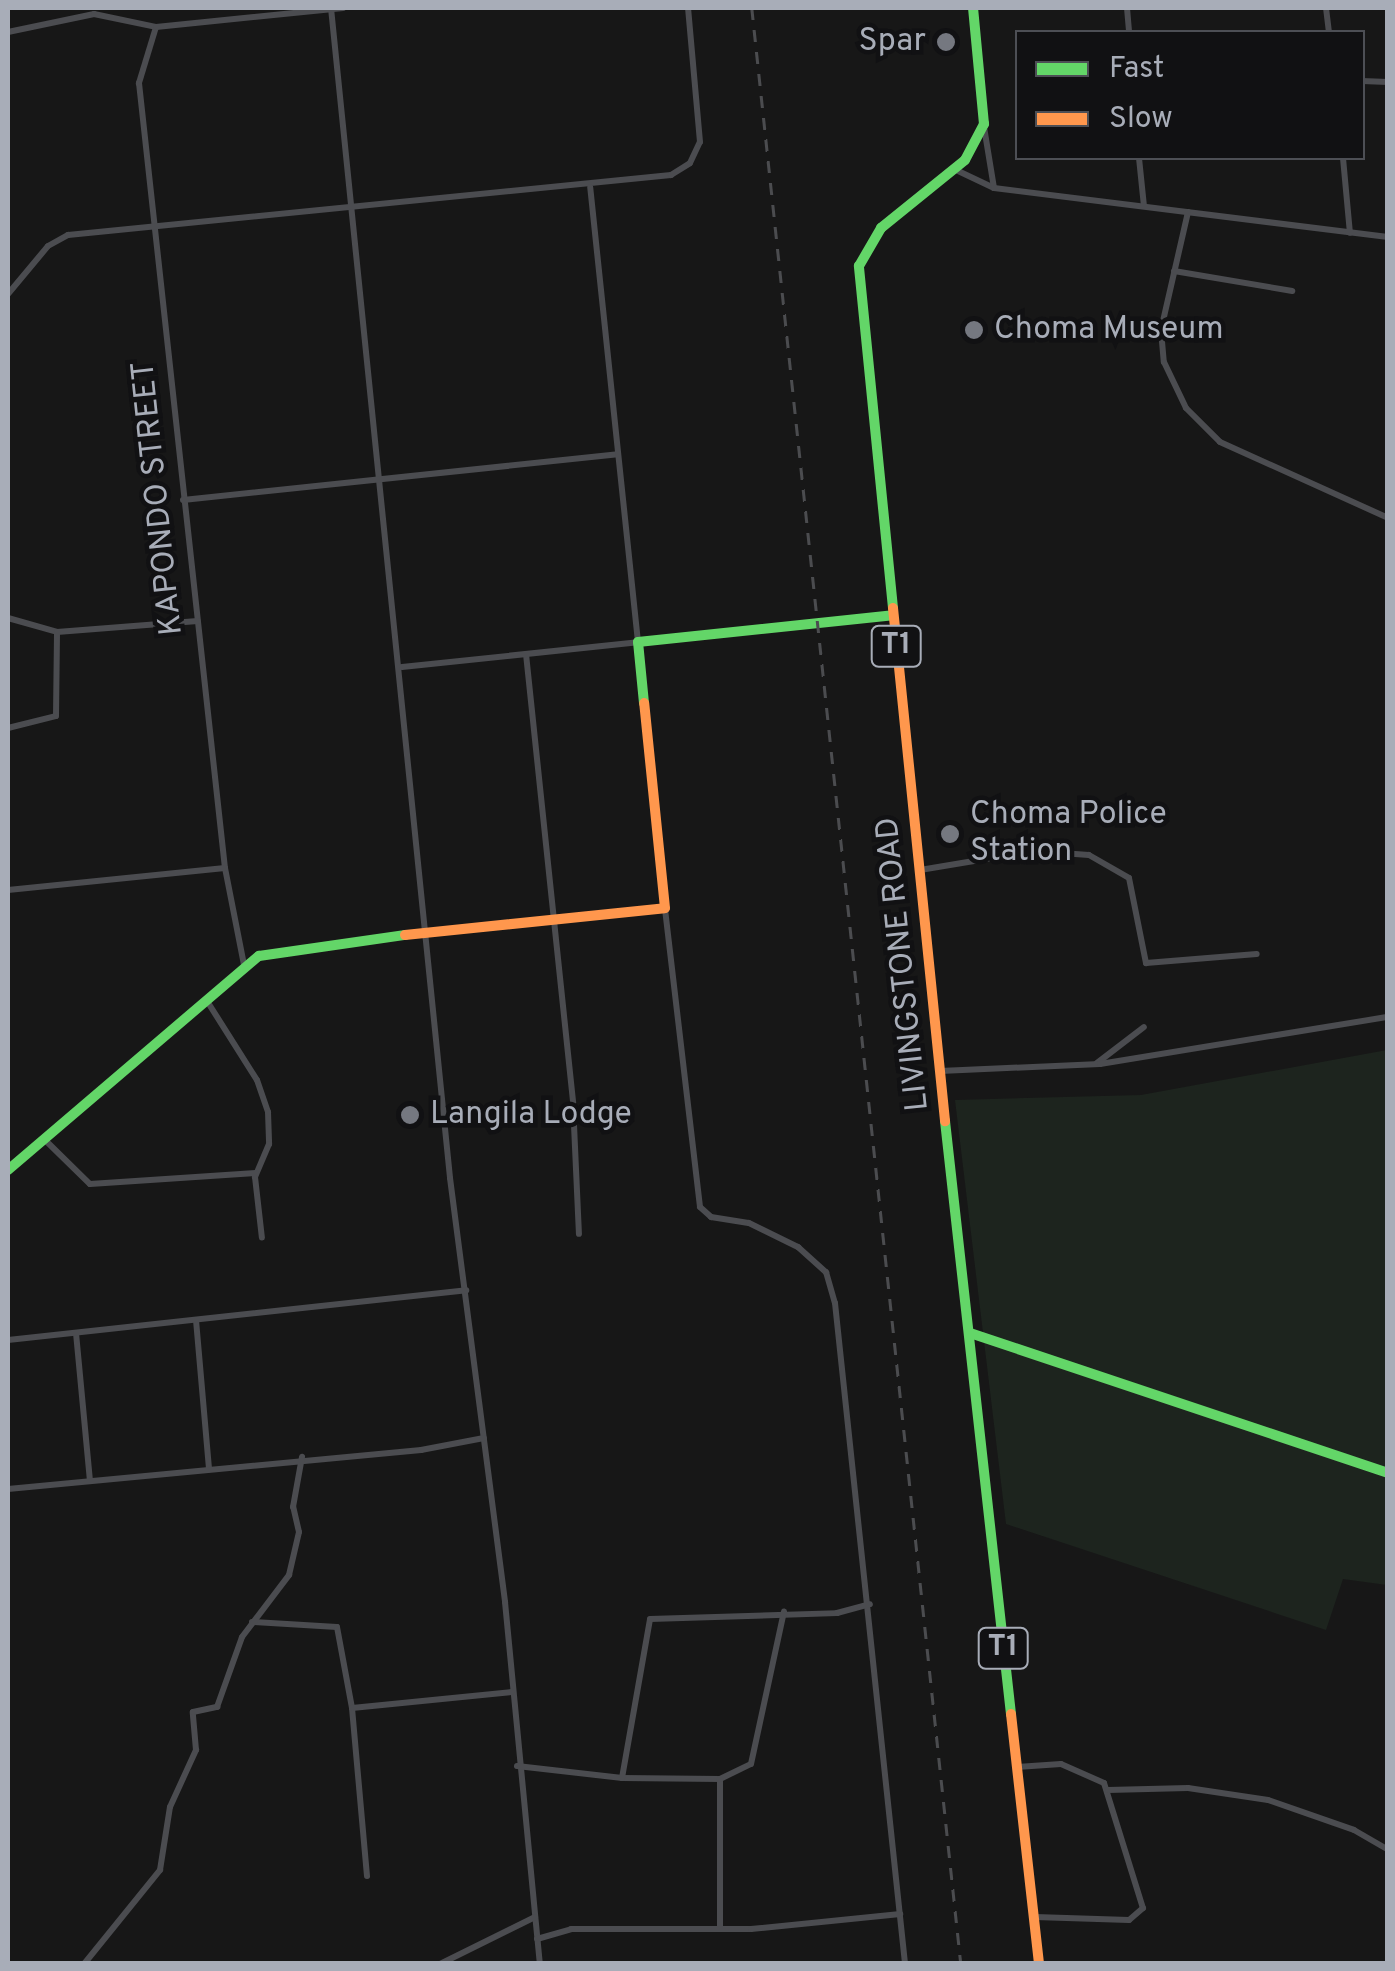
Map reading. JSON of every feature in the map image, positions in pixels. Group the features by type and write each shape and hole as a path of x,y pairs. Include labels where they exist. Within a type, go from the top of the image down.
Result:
{"main road":[{"path":"972,8 984,124"},
{"name":"LIVINGSTONE ROAD","path":"984,124 956,170 880,228 859,266 939,1071 1039,1964"},
{"path":"8,1170 244,965 273,951 665,908 638,642 893,615"},
{"path":"970,1333 1388,1473"}],"street":[{"path":"331,8 356,208 466,1290 540,1964"},
{"path":"8,32 94,14 156,27 343,8"},
{"path":"8,294 56,240 590,188 671,175 697,153 688,8"},
{"name":"KAPONDO STREET","path":"156,27 139,83 225,868 244,965"},
{"path":"984,124 994,188"},
{"path":"1140,160 1144,206"},
{"path":"1343,160 1350,233"},
{"path":"956,170 994,188 1388,237"},
{"path":"402,668 638,642 590,188"},
{"path":"1188,212 1161,344 1173,386 1199,426 1220,442 1388,518"},
{"path":"1174,271 1292,291"},
{"path":"184,500 618,454"},
{"path":"8,618 57,632 198,621"},
{"path":"8,728 56,716 57,632"},
{"path":"526,653 573,1103 579,1234"},
{"path":"918,870 1034,851 1089,855 1128,878 1146,963 1257,954"},
{"path":"8,890 225,868"},
{"path":"665,908 700,1207 711,1217 749,1223 798,1247 826,1272 849,1405 905,1964"},
{"path":"206,1000 257,1080 268,1112 269,1144 256,1173 262,1238"},
{"path":"939,1071 1096,1064 1388,1017"},
{"path":"1096,1064 1144,1027"},
{"path":"44,1139 90,1184 256,1173"},
{"path":"8,1340 466,1290"},
{"path":"196,1320 209,1468"},
{"path":"76,1333 90,1480"},
{"path":"8,1488 302,1457 421,1450 484,1438"},
{"path":"84,1964 160,1870 170,1807 196,1750 192,1712 217,1707 252,1622 289,1575 302,1457"},
{"path":"622,1778 650,1619 837,1613 870,1604"},
{"path":"517,1766 622,1778 720,1779 751,1764 784,1612"},
{"path":"252,1622 337,1627 352,1708 367,1876"},
{"path":"352,1708 511,1692"},
{"path":"1016,1767 1061,1764 1097,1777 1108,1790 1142,1914 1129,1920 1034,1918"},
{"path":"720,1779 720,1928"},
{"path":"1108,1790 1188,1788 1268,1800 1354,1830 1388,1850"},
{"path":"538,1939 571,1929 720,1928 900,1914"},
{"path":"440,1964 536,1917"}],"shaded area":[{"path":"1387,1050 1387,1585 1343,1579 1326,1630 1006,1524 955,1100 1141,1095"}],"railway":[{"path":"752,8 961,1964"}],"traffic: fast":[{"path":"893,608 859,266 881,228 965,160 984,124 973,8"},
{"path":"644,703 638,642 893,615"},
{"path":"8,1170 259,956 405,935"},
{"path":"945,1121 1011,1714"},
{"path":"970,1333 1388,1473"}],"traffic: slow":[{"path":"893,608 945,1121"},
{"path":"405,935 665,908 644,703"},
{"path":"1011,1714 1039,1964"}],"place":[{"name":"Spar","path":"946,42"},
{"name":"Choma Museum","path":"974,330"},
{"name":"Choma Police Station","path":"950,834"},
{"name":"Langila Lodge","path":"410,1115"}]}
